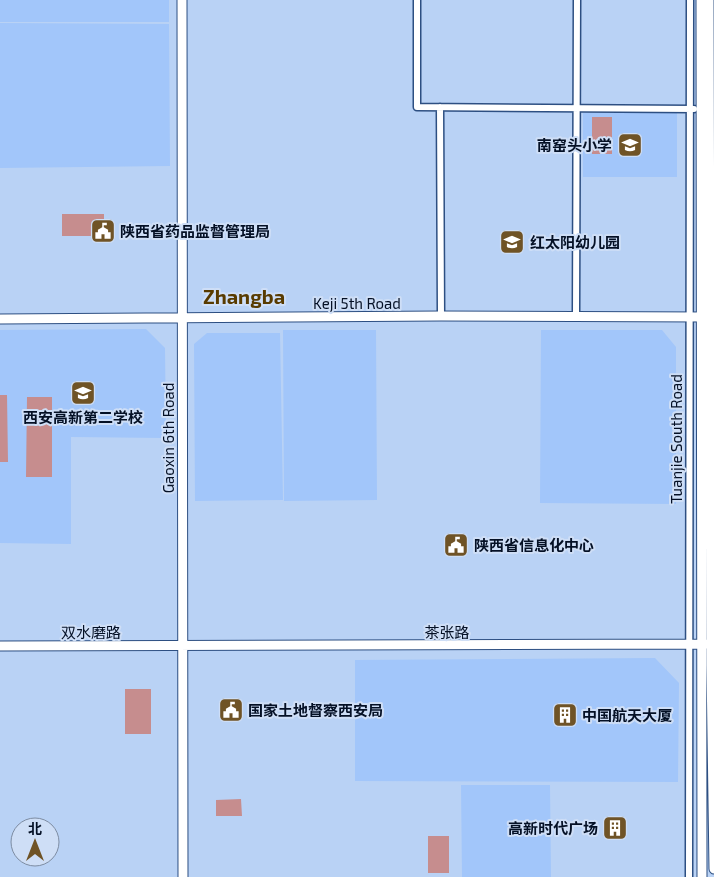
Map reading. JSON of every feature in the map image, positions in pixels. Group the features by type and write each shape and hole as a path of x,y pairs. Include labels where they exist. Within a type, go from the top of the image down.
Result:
{"street":[{"name":"Gaoxin 6th Road","path":"182,0 183,877"},
{"path":"417,0 417,107 701,109"},
{"path":"576,316 577,0"},
{"name":"Tuanjie South Road","path":"690,0 690,877"},
{"name":"Tuanjie South Road","path":"701,0 701,109 708,317 714,869"},
{"name":"Tuanjie South Road","path":"702,877 701,645 712,83 709,0"},
{"path":"440,108 441,316"},
{"name":"Keji 5th Road","path":"0,319 441,316 708,317"},
{"name":"茶张路","path":"182,646 701,645 712,642"},
{"name":"双水磨路","path":"0,646 182,646"}],"shaded area":[{"path":"0,0 169,0 169,22 0,22"},
{"path":"0,23 169,24 170,166 0,168"},
{"name":"南窑头小学","path":"583,113 677,113 677,177 583,177"},
{"path":"592,117 612,117 612,154 592,154"},
{"path":"62,214 104,214 104,236 62,236"},
{"name":"西安高新第二学校","path":"146,329 165,348 166,438 71,437 71,544 0,543 0,330"},
{"path":"283,330 376,330 377,500 284,501"},
{"path":"541,330 662,330 676,347 676,504 540,503"},
{"path":"207,333 280,333 283,500 195,501 194,344"},
{"path":"0,395 7,395 8,462 0,462"},
{"path":"27,397 52,397 52,477 26,477"},
{"path":"655,658 679,683 678,782 355,781 355,660"},
{"path":"125,689 151,689 151,734 125,734"},
{"path":"461,785 550,785 551,877 462,877"},
{"path":"241,799 242,816 216,816 216,800"},
{"path":"428,836 449,836 449,873 428,873"}],"place":[{"name":"南窑头小学","path":"630,145"},
{"name":"陕西省药品监督管理局","path":"103,231"},
{"name":"红太阳幼儿园","path":"512,242"},
{"name":"西安高新第二学校","path":"83,393"},
{"name":"陕西省信息化中心","path":"456,545"},
{"name":"国家土地督察西安局","path":"231,710"},
{"name":"中国航天大厦","path":"565,715"},
{"name":"高新时代广场","path":"615,828"}],"district":[{"name":"Zhangba","path":"244,296"}]}
